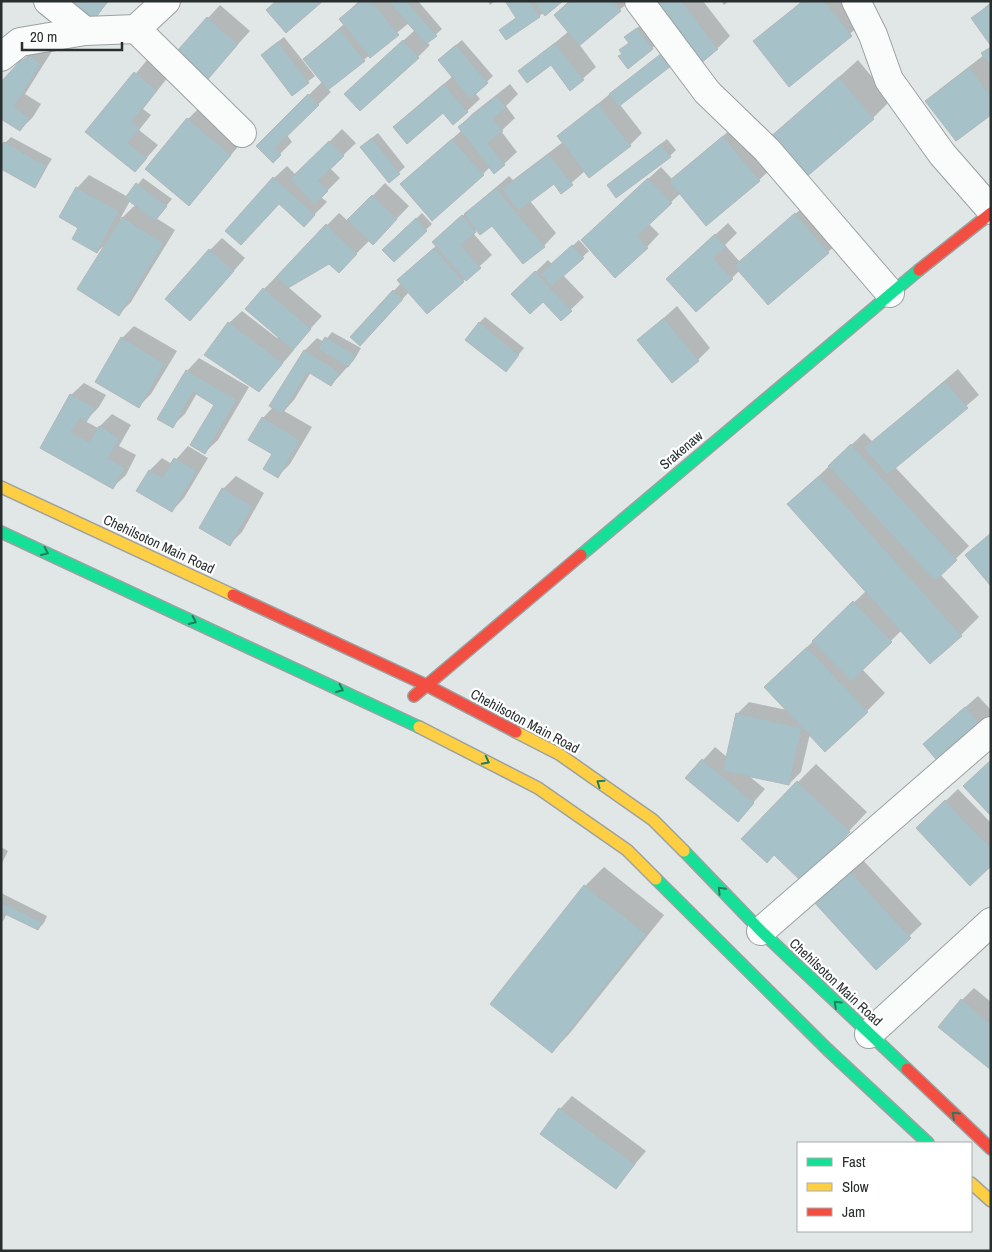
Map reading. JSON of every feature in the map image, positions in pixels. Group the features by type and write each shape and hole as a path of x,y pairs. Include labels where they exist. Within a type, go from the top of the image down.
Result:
{"main road":[{"name":"Srakenaw","path":"400,708 890,293 991,211"},
{"name":"Chehilsoton Main Road","path":"1,487 426,685 559,754 653,820 761,931 991,1148"},
{"path":"1,532 400,708 538,788 627,850 814,1037 927,1142"},
{"path":"972,1183 991,1201"}],"street":[{"path":"48,1 85,31"},
{"path":"1,57 20,42 85,31 136,29 166,1"},
{"path":"639,1 707,92 767,150 890,293"},
{"path":"856,1 873,35 889,80 942,154 991,211"},
{"path":"136,29 242,133"},
{"path":"761,931 991,731"},
{"path":"869,1034 991,922"}],"building":[{"path":"61,1 108,1 91,24"},
{"path":"276,1 323,1 286,33 266,10"},
{"path":"361,1 372,1 399,35 370,58 339,19"},
{"path":"388,1 406,1 437,36 426,44"},
{"path":"505,1 530,1 540,17 506,40 499,30 516,18"},
{"path":"534,1 563,1 545,16"},
{"path":"570,1 613,1 621,11 579,46 554,15"},
{"path":"659,1 682,1 718,49 700,64 655,5"},
{"path":"803,1 825,1 852,36 789,87 753,41"},
{"path":"991,4 991,46 971,18"},
{"path":"207,17 238,44 203,85 171,58"},
{"path":"637,28 653,49 628,69 618,56 622,54 619,50 629,43 624,37"},
{"path":"340,29 365,61 328,90 303,59"},
{"path":"403,40 419,58 360,111 344,94"},
{"path":"278,42 309,83 292,96 261,55"},
{"path":"555,43 584,80 570,91 551,65 527,83 518,71"},
{"path":"456,45 488,83 470,99 438,60"},
{"path":"991,47 991,67 981,53"},
{"path":"662,53 671,66 618,107 609,94"},
{"path":"31,56 41,64 14,107 30,117 20,131 1,119 1,82 20,61"},
{"path":"970,67 991,96 991,115 956,141 925,101"},
{"path":"134,72 157,90 132,122 140,128 128,143 147,158 135,172 85,132"},
{"path":"839,77 874,119 804,179 769,138"},
{"path":"444,84 468,112 453,125 443,113 407,144 393,127"},
{"path":"308,94 319,105 275,148 281,155 273,163 256,146"},
{"path":"497,96 506,108 493,118 503,131 488,143 505,165 494,174 458,127"},
{"path":"598,104 631,146 589,178 557,136"},
{"path":"187,118 231,155 189,206 145,169"},
{"path":"723,136 760,181 706,226 669,181"},
{"path":"372,138 400,174 389,183 360,147"},
{"path":"452,139 484,175 432,221 400,184"},
{"path":"329,141 344,156 318,181 328,191 315,204 290,179"},
{"path":"4,142 47,166 35,188 1,169 1,146"},
{"path":"661,144 671,157 616,198 607,185"},
{"path":"549,154 573,185 561,194 554,184 518,211 502,189"},
{"path":"273,177 315,215 304,227 279,204 241,245 225,231"},
{"path":"648,178 672,203 637,236 648,248 615,278 581,240"},
{"path":"136,183 167,206 155,221 125,198"},
{"path":"76,187 119,211 97,253 72,239 78,228 59,217"},
{"path":"496,188 545,247 523,264 492,226 480,235 464,214"},
{"path":"372,195 397,219 373,245 347,220"},
{"path":"795,213 829,253 768,305 734,266"},
{"path":"462,215 476,232 461,245 481,268 466,281 432,242"},
{"path":"122,217 164,243 119,316 77,289"},
{"path":"416,218 427,231 394,262 382,250"},
{"path":"326,224 357,254 339,273 329,264 288,288 276,277"},
{"path":"715,234 726,247 713,258 733,279 696,312 666,279"},
{"path":"572,245 584,258 552,286 540,274"},
{"path":"434,248 464,282 427,314 397,280"},
{"path":"209,249 234,271 190,321 165,299"},
{"path":"535,271 572,311 561,321 543,302 530,314 511,294"},
{"path":"263,288 311,329 293,350 245,309"},
{"path":"393,290 403,299 360,346 350,337"},
{"path":"664,318 699,361 672,383 637,340"},
{"path":"228,322 283,363 259,392 204,355"},
{"path":"479,322 519,355 506,372 465,340"},
{"path":"121,337 165,364 139,408 95,382"},
{"path":"325,337 356,355 348,367 318,349"},
{"path":"304,350 340,372 331,386 308,372 282,414 269,406"},
{"path":"186,370 237,400 205,454 190,445 214,405 193,392 173,428 157,419"},
{"path":"945,381 968,408 887,475 864,448"},
{"path":"70,394 95,408 86,422 80,418 71,432 89,442 99,426 120,438 108,458 125,468 113,489 40,448"},
{"path":"262,417 300,440 278,478 263,469 272,454 248,440"},
{"path":"851,444 957,560 935,581 828,466"},
{"path":"174,458 197,471 172,512 136,491 149,470 162,478"},
{"path":"819,476 962,636 930,664 787,504"},
{"path":"222,488 253,506 230,546 199,528"},
{"path":"991,533 991,584 990,585 965,555"},
{"path":"853,601 892,642 851,681 812,641"},
{"path":"807,647 868,712 825,752 764,687"},
{"path":"965,707 982,726 940,764 923,744"},
{"path":"736,713 802,728 789,785 723,771"},
{"path":"702,759 754,803 738,822 685,778"},
{"path":"991,760 991,816 963,786"},
{"path":"797,781 850,832 802,882 774,855 767,863 741,839"},
{"path":"945,800 991,848 991,866 970,886 916,828"},
{"path":"848,869 911,938 876,970 813,901"},
{"path":"584,885 646,934 552,1053 490,1004"},
{"path":"1,902 42,922 38,930 1,912"},
{"path":"961,999 991,1024 991,1070 938,1027"},
{"path":"559,1108 635,1164 616,1189 540,1134"}],"traffic: fast":[{"path":"581,555 919,270"},
{"path":"1,532 419,727"},
{"path":"684,851 761,931 907,1069"},
{"path":"656,879 828,1050 927,1142"}],"traffic: slow":[{"path":"1,487 233,595"},
{"path":"419,727 538,788 627,850 656,879"},
{"path":"516,732 559,754 653,820 684,851"},
{"path":"972,1184 991,1201"}],"traffic: jam":[{"path":"919,270 991,213"},
{"path":"414,696 581,555"},
{"path":"233,595 426,685 516,732"},
{"path":"907,1069 991,1149"}]}
